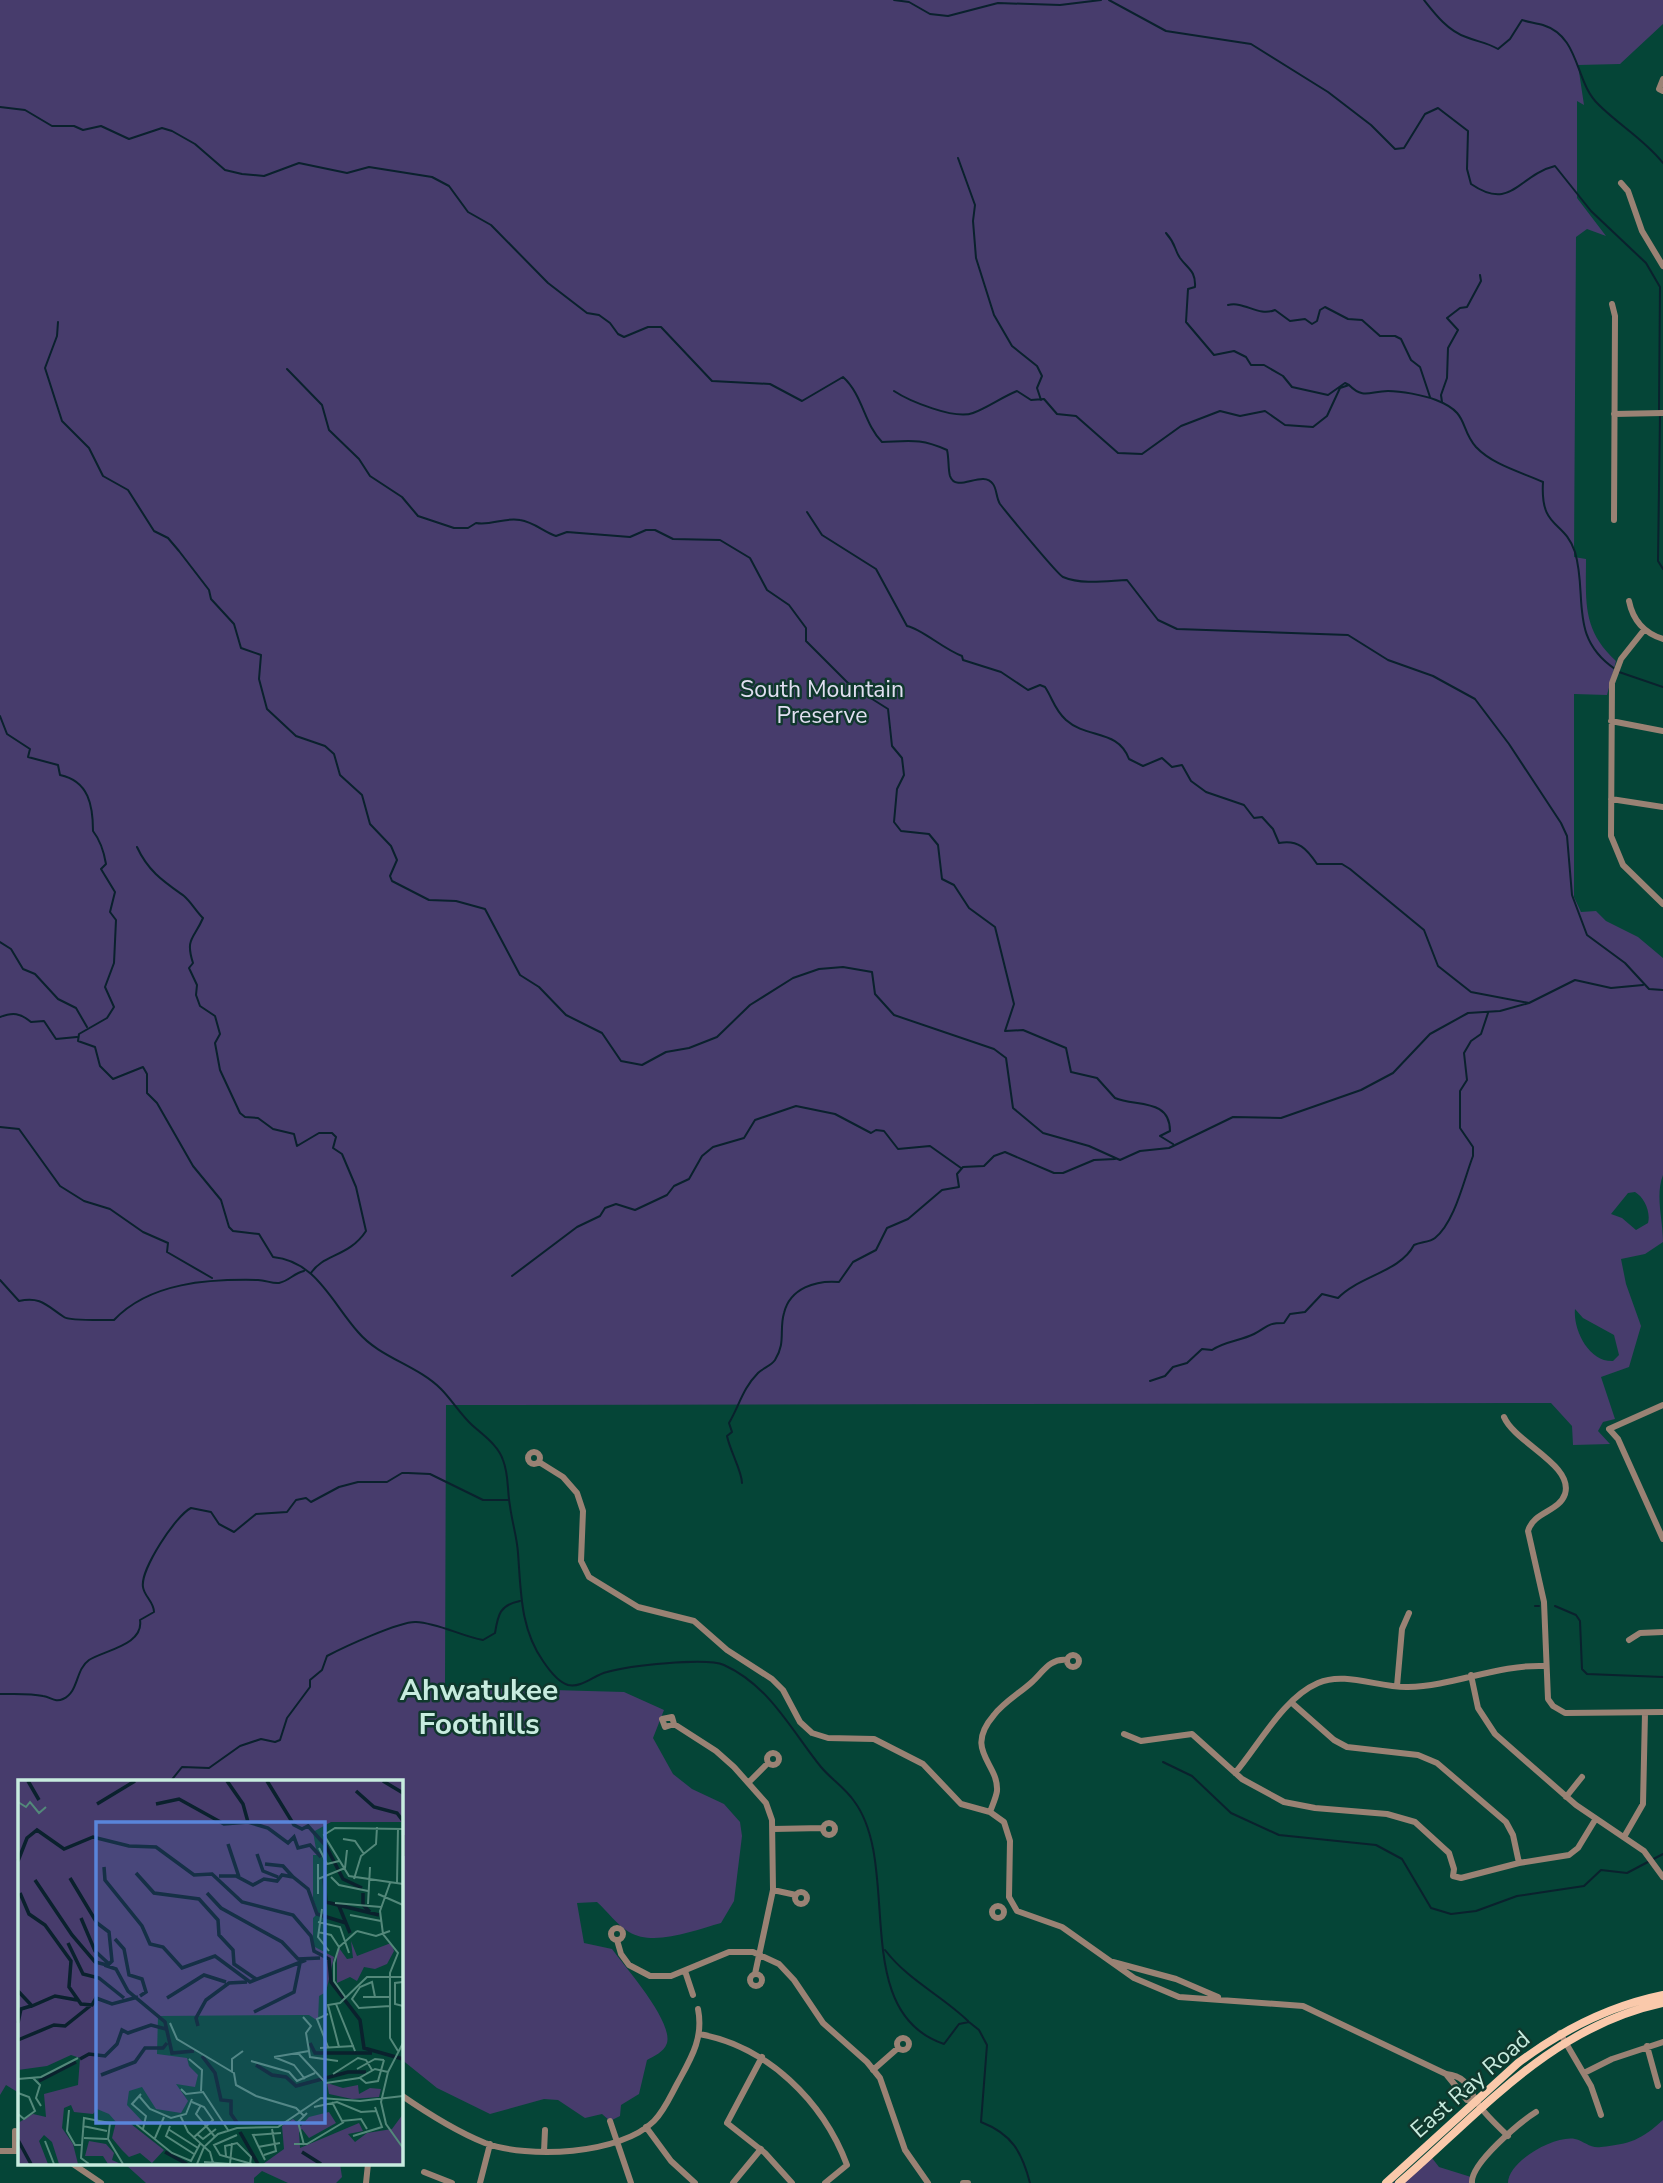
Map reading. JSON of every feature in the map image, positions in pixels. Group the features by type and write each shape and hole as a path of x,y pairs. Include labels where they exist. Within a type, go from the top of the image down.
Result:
{"main road":[{"name":"East Ray Road","path":"1386,2183 1563,2037 1618,2007 1663,1995"},
{"name":"East Ray Road","path":"1563,2037 1620,2014 1663,2003"},
{"name":"East Ray Road","path":"1399,2183 1479,2104"}],"street":[{"path":"1661,90 1663,79"},
{"path":"1620,183 1628,191 1642,231 1663,266"},
{"path":"1612,304 1615,316 1614,520"},
{"path":"1614,414 1659,413"},
{"path":"1629,601 1631,612 1644,630 1663,639"},
{"path":"1644,630 1614,674 1611,722 1611,836 1617,856 1629,872 1663,904"},
{"path":"1611,722 1663,731"},
{"path":"1611,799 1663,807"},
{"path":"1663,1405 1609,1429 1619,1439 1663,1539"},
{"path":"1504,1417 1509,1428 1564,1475 1567,1486 1563,1500 1537,1516 1528,1531 1544,1602 1546,1690 1553,1706 1576,1714 1663,1712"},
{"path":"539,1462 563,1477 577,1493 583,1511 581,1562 589,1577 638,1607 694,1621 727,1650 772,1679 783,1690 800,1722 812,1733 828,1738 883,1742 933,1771 961,1804 990,1812 1008,1829 1011,1904 1017,1911 1062,1927 1134,1978 1172,1995 1303,2006 1446,2074 1457,2075 1508,2136"},
{"path":"1397,1686 1402,1629 1409,1613"},
{"path":"1629,1640 1640,1633 1663,1632"},
{"path":"990,1812 997,1790 996,1783 981,1751 982,1740 992,1717 1046,1667 1058,1659 1067,1660"},
{"path":"1235,1773 1292,1703 1316,1683 1333,1679 1417,1686 1514,1666 1545,1666"},
{"path":"1471,1675 1478,1708 1494,1734 1595,1820 1644,1851 1663,1877"},
{"path":"1292,1703 1334,1740 1347,1747 1418,1755 1437,1763 1506,1822 1513,1835 1519,1863"},
{"path":"1624,1837 1644,1798 1644,1713"},
{"path":"674,1724 716,1751 766,1803 773,1829 773,1890 755,1974"},
{"path":"1124,1734 1141,1741 1192,1734 1235,1773 1269,1796 1292,1804 1404,1817 1449,1853 1454,1869 1453,1876 1461,1878 1519,1863 1569,1855 1578,1848 1595,1820"},
{"path":"748,1782 768,1763"},
{"path":"1566,1797 1582,1777"},
{"path":"773,1829 823,1828"},
{"path":"773,1890 796,1895"},
{"path":"1003,1909 1011,1904"},
{"path":"617,1940 621,1954 640,1972 661,1977 684,1971 729,1952 759,1954 787,1972 823,2024 873,2070 888,2095 905,2150 928,2183"},
{"path":"1108,1961 1176,1979 1224,1999"},
{"path":"684,1971 693,1994"},
{"path":"1172,1995 1176,1979"},
{"path":"402,2096 463,2133 490,2144 544,2152 591,2148 615,2141 646,2127 664,2108 694,2052 699,2034 698,2009"},
{"path":"699,2034 730,2040 762,2057 781,2072 816,2112 847,2165 825,2183"},
{"path":"1563,2037 1584,2073 1601,2115"},
{"path":"1584,2073 1647,2046 1663,2042"},
{"path":"1647,2046 1658,2086"},
{"path":"873,2070 898,2048"},
{"path":"762,2057 727,2123 761,2149 792,2183"},
{"path":"1446,2074 1467,2100 1479,2104"},
{"path":"1459,2091 1466,2083"},
{"path":"1471,2180 1479,2163 1536,2112"},
{"path":"610,2121 631,2183"},
{"path":"646,2127 671,2161 695,2183"},
{"path":"544,2152 545,2130"},
{"path":"0,2151 17,2151 15,2131"},
{"path":"480,2183 490,2144"},
{"path":"733,2183 761,2149"},
{"path":"76,2166 101,2183"},
{"path":"424,2172 452,2183"},
{"path":"962,2183 968,2183"}],"green space":[{"name":"South Mountain Preserve","path":"0,0 1663,0 1663,24 1620,64 1578,65 1584,105 1577,101 1577,198 1606,236 1587,229 1576,237 1574,557 1586,559 1588,614 1597,638 1616,661 1607,695 1574,694 1574,897 1581,912 1596,911 1606,921 1638,937 1663,958 1663,1175 1659,1199 1663,1242 1645,1254 1621,1259 1626,1284 1641,1326 1629,1367 1601,1377 1615,1419 1603,1422 1598,1431 1610,1444 1573,1445 1572,1426 1551,1403 446,1405 445,1687 624,1692 664,1710 653,1738 673,1774 692,1789 724,1804 740,1822 742,1836 734,1901 721,1923 675,1936 650,1938 629,1932 597,1902 577,1903 584,1943 612,1949 656,2008 667,2033 664,2049 647,2060 639,2094 621,2105 620,2116 610,2121 602,2114 585,2118 558,2100 544,2099 490,2114 437,2088 402,2060 402,1780 18,1780 18,2092 6,2085 0,2095","holes":["1635,1192 1641,1197 1649,1219 1648,1223 1636,1230 1622,1218 1611,1214 1628,1193","1575,1309 1583,1318 1614,1335 1619,1355 1613,1361 1597,1356 1584,1343 1577,1326"]},
{"path":"1663,2120 1663,2183 1508,2183 1516,2166 1545,2145 1566,2139 1575,2139 1597,2147 1620,2144 1641,2137"},
{"path":"1432,2158 1439,2167 1471,2177 1472,2183 1393,2183"},
{"path":"127,2166 340,2166 342,2177 336,2183 288,2183 262,2171 254,2178 254,2183 146,2183"}],"waterway":[{"path":"894,0 909,2 930,14 948,16 998,3 1060,5 1101,0"},
{"path":"1109,0 1166,31 1251,44 1328,92 1371,125 1395,149 1404,148 1425,114 1438,108 1468,131 1467,169 1471,184 1485,192 1506,193 1555,166 1591,211 1646,263 1660,287 1659,410"},
{"path":"1424,0 1453,31 1498,49 1510,39 1522,20 1555,31 1571,50 1585,84 1599,105 1663,163"},
{"path":"0,107 25,110 52,126 74,126 83,130 101,126 129,139 162,128 195,144 225,170 242,174 264,176 299,163 347,173 369,167 432,177 449,186 468,212 491,225 548,283 587,313 599,315 624,337 648,327 661,327 712,381 770,384 802,401 843,377 855,392 871,427 882,442 915,441 938,446 947,450 949,473 953,481 958,483 989,480 1000,504 1063,577 1087,582 1127,580 1158,620 1177,629 1348,635 1388,660 1433,676 1475,699 1509,744 1561,823 1567,836 1572,895 1587,935 1625,963 1649,989 1663,990"},
{"path":"958,158 975,205 973,221 976,258 994,315 1012,346 1037,366 1042,376 1037,388 1041,400"},
{"path":"1166,233 1194,277 1195,287 1188,289 1186,322 1214,355 1234,351 1246,357 1251,365 1264,365 1283,376 1292,387 1328,395 1345,383 1349,385"},
{"path":"1442,402 1441,395 1447,378 1448,348 1458,330 1447,318 1460,308 1467,307 1481,281 1480,275"},
{"path":"1228,305 1240,305 1263,312 1275,310 1290,321 1305,319 1312,324 1317,321 1320,310 1325,307 1348,319 1362,320 1380,336 1395,336 1401,339 1411,360 1420,367 1430,397"},
{"path":"58,322 57,336 45,368 62,421 89,448 103,476 128,490 154,531 168,538 179,551 209,590 211,599 234,624 241,648 261,655 259,679 267,709 296,736 325,746 334,754 340,775 362,795 370,824 391,846 397,860 390,876 392,881 429,900 456,901 485,909 520,975 539,987 566,1015 602,1033 621,1061 642,1065 666,1052 689,1048 717,1037 750,1005 793,978 819,969 843,967 872,972 875,994 894,1015 994,1049 1006,1058 1013,1108 1043,1133 1089,1146 1120,1160 1140,1151 1169,1148 1233,1117 1281,1118 1361,1090 1393,1073 1430,1034 1468,1013 1500,1011 1529,1003"},
{"path":"287,369 322,405 329,430 359,459 370,476 402,497 418,516 454,528 468,528 476,523 520,520 556,536 567,532 630,537 646,530 655,530 673,539 720,540 750,558 767,590 789,605 806,628 806,641 850,685 888,709 892,746 902,758 904,775 897,789 894,822 901,831 929,834 938,845 942,879 954,885 969,908 995,927 1014,1004 1005,1031 1023,1030 1066,1048 1071,1072 1097,1078 1115,1098 1158,1108 1168,1120 1170,1131 1160,1136 1173,1144"},
{"path":"894,391 910,400 955,414 973,413 1017,391 1031,400 1044,399 1057,414 1076,416 1118,453 1142,454 1181,426 1220,411 1240,416 1265,411 1285,425 1313,427 1327,416 1340,388 1349,385 1354,390 1367,394 1388,391 1436,400 1454,410 1471,440 1483,453 1543,482 1545,509 1570,541 1575,552 1585,630 1600,657 1615,669"},
{"path":"1660,415 1658,561 1663,569"},
{"path":"807,512 822,535 876,569 907,626 962,656 963,660 1001,672 1028,690 1040,685 1045,687 1066,720 1083,730 1110,738 1124,749 1129,759 1143,766 1162,758 1172,767 1182,765 1191,781 1206,792 1244,805 1254,818 1262,817 1273,829 1279,843 1292,842 1301,846 1317,864 1342,864 1350,869 1424,930 1438,966 1471,992 1529,1003 1575,980 1611,988 1643,985"},
{"path":"1619,672 1663,687"},
{"path":"0,716 7,734 30,749 28,757 58,765 60,775 70,778 83,789 90,804 93,831 100,842 106,864 101,869 115,892 110,912 116,920 114,963 105,987 114,1007 107,1018 79,1034 78,1041 95,1047 100,1066 113,1079 143,1067 147,1074 147,1093 157,1103 193,1166 221,1200 229,1227 233,1231 259,1234 273,1257 288,1260 312,1275 367,1341 431,1381 498,1450 506,1471 526,1622 535,1648 557,1678 573,1685 607,1672 632,1667 685,1662 724,1665 740,1674 767,1697 821,1767 854,1801 868,1829 875,1862 886,1970 896,2002 915,2027 944,2044 959,2024 969,2022 979,2030 987,2045 981,2122 1001,2132 1014,2145 1030,2183"},
{"path":"137,847 151,869 187,898 203,918 190,943 193,963 189,968 197,985 196,995 200,1006 215,1016 220,1034 215,1043 220,1070 240,1113 245,1117 258,1118 273,1129 294,1134 297,1146 319,1133 332,1133 336,1137 333,1148 342,1154 356,1187 366,1231 352,1246 322,1262 311,1273"},
{"path":"0,942 11,949 23,969 35,974 58,999 76,1008 87,1027"},
{"path":"1150,1381 1165,1376 1173,1367 1187,1363 1202,1349 1212,1350 1270,1325 1284,1323 1290,1314 1305,1312 1322,1294 1338,1298 1357,1284 1399,1262 1414,1245 1433,1239 1442,1231 1458,1200 1473,1156 1473,1147 1460,1128 1460,1091 1467,1080 1464,1053 1471,1041 1481,1034 1488,1013"},
{"path":"0,1017 16,1014 31,1022 44,1021 56,1039 77,1037"},
{"path":"512,1276 577,1227 600,1216 605,1208 616,1204 635,1210 667,1195 674,1186 689,1179 702,1156 713,1147 744,1138 755,1120 796,1106 835,1114 871,1133 876,1130 884,1131 898,1149 930,1146 961,1168"},
{"path":"0,1127 19,1129 60,1186 84,1201 110,1209 143,1232 168,1243 167,1252 212,1278"},
{"path":"742,1483 727,1436 732,1432 729,1423 749,1385 778,1354 784,1313 792,1297 813,1284 839,1282 853,1262 876,1250 887,1228 908,1219 942,1190 959,1187 957,1174 963,1167 984,1166 994,1156 1005,1152 1054,1173 1063,1173 1094,1160 1115,1159"},
{"path":"0,1280 19,1301 38,1301 64,1317 114,1320 145,1298 181,1285 220,1280 279,1283 304,1271"},
{"path":"0,1694 33,1694 55,1700 63,1699 72,1691 81,1669 89,1660 130,1641 140,1628 140,1620 154,1612 143,1587 147,1568 168,1532 191,1508 211,1512 219,1524 234,1532 256,1514 287,1512 296,1500 306,1498 311,1502 339,1487 358,1482 387,1482 402,1473 430,1474 483,1500 508,1500"},
{"path":"172,1780 182,1767 209,1768 240,1746 261,1739 275,1742 280,1740 287,1718 310,1687 310,1680 322,1670 327,1656 385,1630 416,1622 483,1640 495,1633 501,1611 520,1601"},
{"path":"1555,1606 1576,1615 1580,1621 1582,1669 1587,1674 1663,1677"},
{"path":"1163,1762 1192,1776 1231,1813 1279,1835 1376,1845 1402,1859 1431,1908 1451,1914 1476,1911 1517,1896 1584,1886 1601,1870 1627,1873 1663,1854"},
{"path":"885,1950 904,1971 968,2021"}],"district":[{"name":"Ahwatukee Foothills","path":"479,1707"}]}
